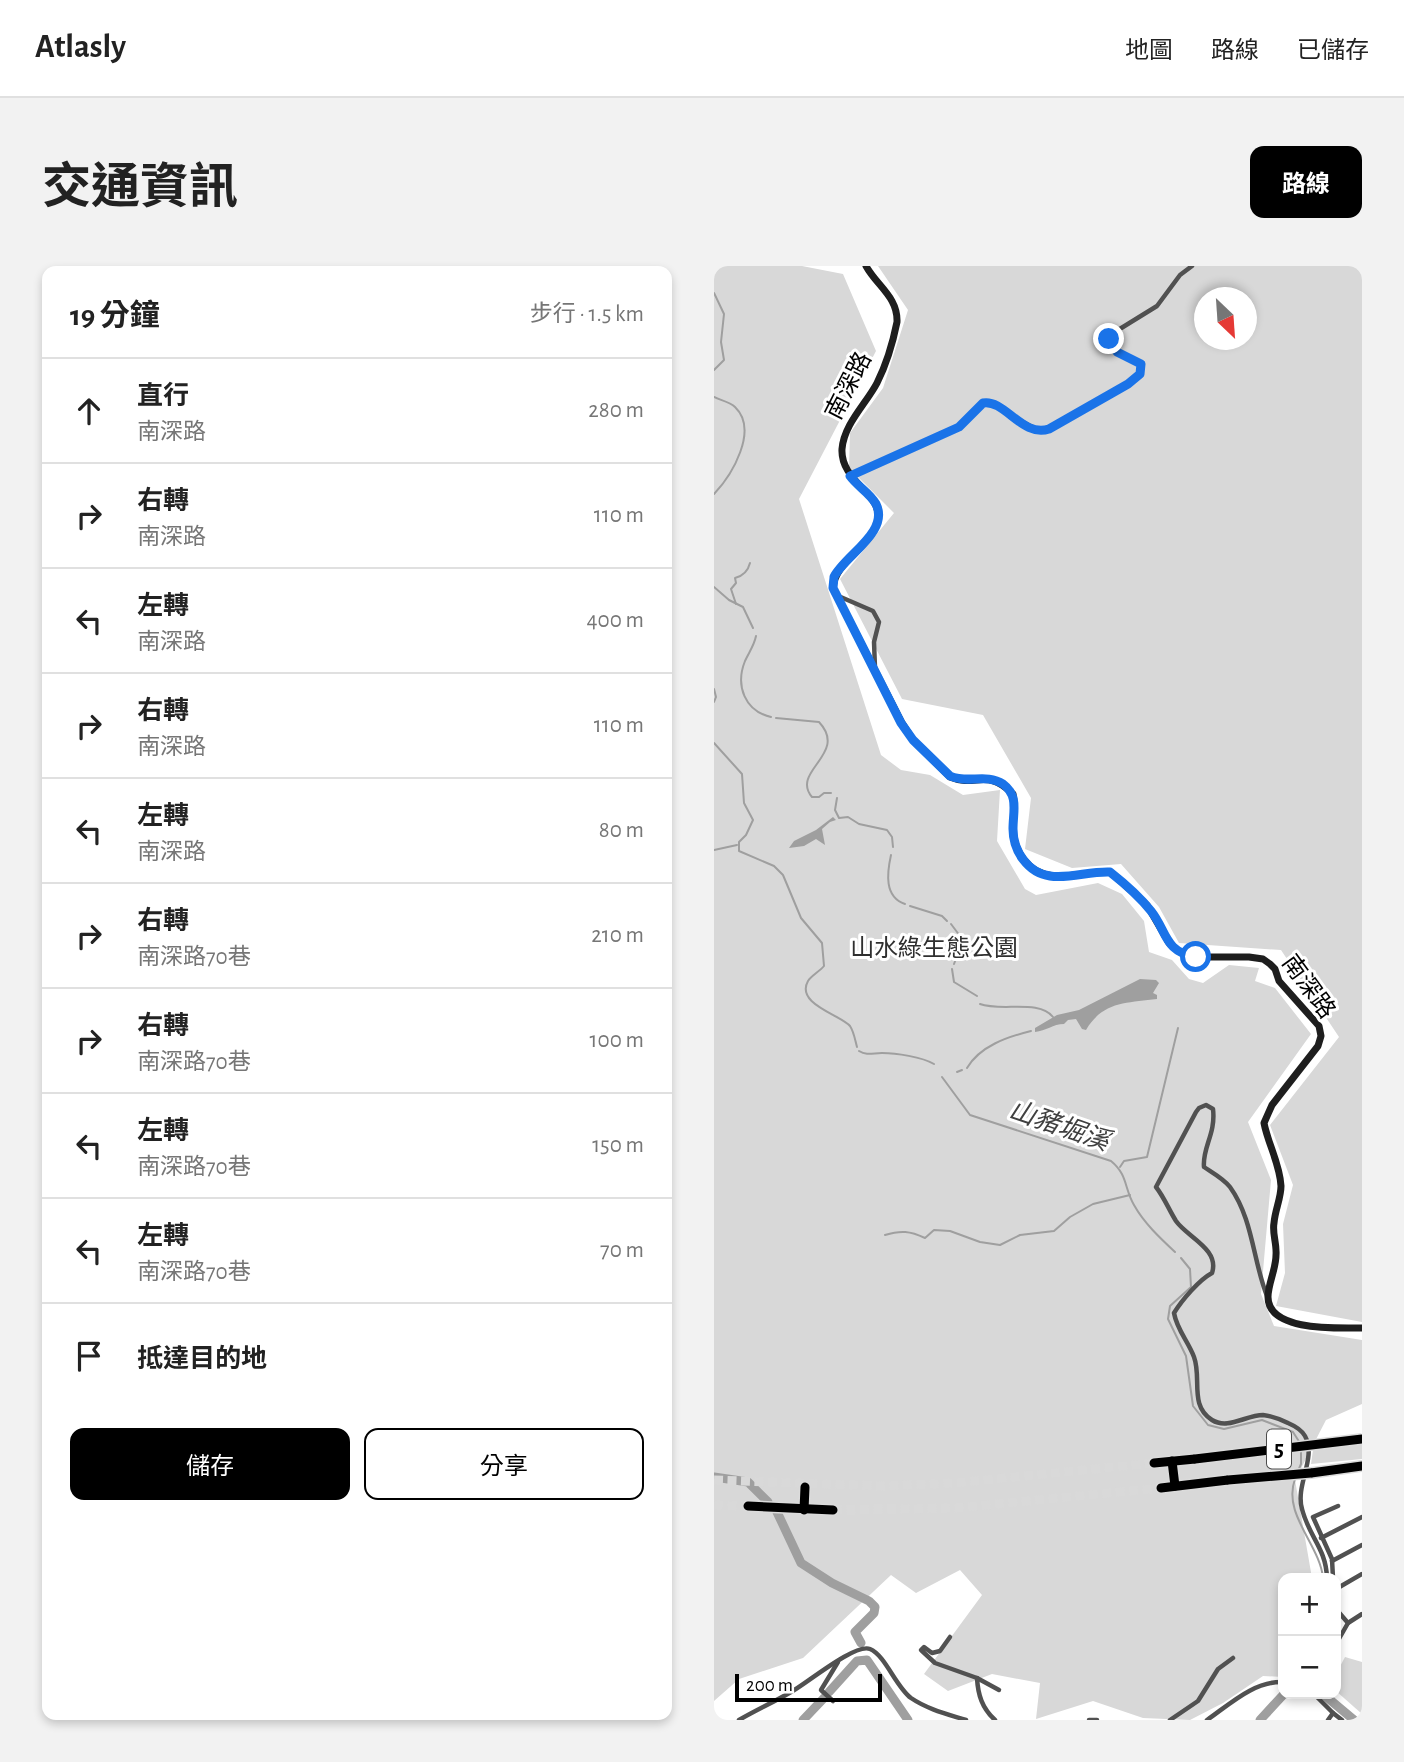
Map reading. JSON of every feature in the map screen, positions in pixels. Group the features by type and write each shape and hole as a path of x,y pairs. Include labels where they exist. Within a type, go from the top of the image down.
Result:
{"highway":[{"name":"5","path":"1154,1462 1362,1439"},
{"path":"1172,1461 1175,1486"},
{"path":"1311,1474 1362,1466"},
{"path":"1311,1474 1362,1473"},
{"name":"5","path":"1161,1488 1311,1474"},
{"path":"804,1510 806,1488"},
{"path":"748,1506 833,1510"}],"main road":[{"name":"南深路","path":"850,476 843,460 844,438 879,379 897,322 897,312 891,296 874,280 866,266"},
{"path":"836,594 833,588 834,578 873,531 878,521 874,500 850,476"},
{"name":"南深路","path":"836,594 906,733 941,768 958,780 994,779 1013,794 1013,831 1016,844 1021,857 1030,867 1042,875 1054,877 1110,872 1147,905 1169,943 1178,951 1196,957 1263,959 1275,969 1279,981 1319,1026 1321,1036 1318,1046 1272,1105 1264,1123 1280,1176 1281,1189 1273,1226 1276,1253 1268,1297"},
{"path":"1268,1297 1272,1310 1279,1317 1293,1323 1362,1328"}],"street":[{"path":"850,476 959,427 983,403 993,403 1027,426 1043,431 1128,384 1140,374 1142,367 1138,361 1117,352 1110,343 1110,335 1157,306 1180,275 1192,266"},
{"path":"836,594 873,611 879,621 874,642 876,672"},
{"path":"1268,1297 1260,1280 1250,1231 1230,1188 1204,1167 1203,1159 1212,1130 1213,1109 1206,1105 1199,1108 1156,1187 1182,1228 1205,1246 1214,1267 1212,1273 1200,1281 1178,1306 1174,1313 1175,1321 1193,1354 1196,1364 1197,1400 1210,1419 1220,1424 1255,1416 1274,1417 1297,1427 1304,1434 1308,1459 1300,1487 1302,1509 1324,1555 1326,1573"},
{"path":"1333,1573 1332,1561 1313,1517 1338,1506"},
{"path":"1321,1538 1362,1517"},
{"path":"1332,1561 1362,1545"},
{"path":"1341,1586 1362,1574"},
{"path":"1341,1615 1348,1623"},
{"path":"1341,1636 1348,1623 1362,1615"},
{"path":"950,1637 940,1651 932,1653 924,1647 921,1650 935,1663 977,1678 999,1690"},
{"path":"739,1720 792,1692 862,1648 871,1649 898,1685 911,1697 926,1706 966,1720"},
{"path":"1170,1720 1198,1701 1217,1669 1233,1658"},
{"path":"833,1701 821,1690 838,1662"},
{"path":"977,1678 978,1695 995,1720"},
{"path":"1207,1720 1249,1690 1278,1682"},
{"path":"1319,1699 1342,1720"},
{"path":"1328,1720 1333,1713"},
{"path":"1089,1720 1097,1720"}],"green space":[{"name":"山水綠生態公園","path":"714,266 802,266 843,274 876,351 799,499 881,755 901,770 930,775 963,795 1000,790 997,841 1025,889 1036,895 1098,883 1122,894 1144,921 1149,952 1172,960 1189,979 1203,983 1229,965 1259,968 1255,981 1275,988 1311,1034 1248,1122 1271,1180 1261,1294 1274,1326 1362,1340 1362,1404 1326,1420 1295,1480 1311,1573 1278,1573 1278,1677 1263,1676 1223,1703 1190,1720 1143,1718 1093,1701 1036,1719 1040,1683 992,1674 948,1691 924,1674 982,1595 960,1570 916,1593 891,1575 803,1658 739,1679 714,1701"},
{"path":"878,266 1362,266 1362,1322 1276,1306 1285,1273 1283,1224 1293,1185 1270,1125 1339,1037 1281,950 1179,943 1159,907 1121,864 1072,868 1025,849 1031,798 983,715 902,699 840,579 894,513 849,468 850,433 883,388 908,310"},
{"path":"1362,1444 1362,1459 1311,1464 1313,1450"},
{"path":"1345,1657 1362,1662 1362,1714 1341,1695 1341,1665"}],"shaded area":[{"path":"833,817 836,820 822,829 825,845 816,839 804,846 789,848 794,841 816,830"},
{"path":"1140,979 1156,980 1159,983 1153,993 1157,995 1157,999 1117,1005 1100,1013 1086,1030 1082,1029 1076,1019 1035,1032 1035,1028 1057,1015 1079,1010"}],"waterway":[{"path":"714,293 724,314 721,342 724,360 714,370"},
{"path":"714,397 735,407 742,417 744,428 744,440 735,464 714,494"},
{"path":"736,604 731,589 736,583 735,578 745,573 750,563"},
{"name":"山豬堀溪","path":"714,587 729,600 743,607 753,628"},
{"name":"山豬堀溪","path":"756,636 742,670 742,688 749,703 762,714 771,717"},
{"path":"714,689 714,702"},
{"name":"山豬堀溪","path":"776,718 819,722 826,733 827,744 812,770 807,788 812,797 831,793"},
{"path":"714,743 742,774 744,803 753,820 746,835 739,842 739,851 774,866 783,875 801,918 822,943 824,966 808,981 808,996 821,1008 850,1026 857,1047"},
{"name":"山豬堀溪","path":"837,798 835,810 839,818 848,817 859,824 887,830 892,837 893,847"},
{"path":"714,850 737,845"},
{"name":"山豬堀溪","path":"891,855 888,877 890,890 898,901 905,904"},
{"name":"山豬堀溪","path":"910,906 942,916 947,921"},
{"name":"山豬堀溪","path":"951,924 963,940 954,964"},
{"name":"山豬堀溪","path":"952,969 954,982 977,996"},
{"name":"山豬堀溪","path":"980,1004 1039,1008 1053,1017"},
{"path":"1120,1167 1124,1161 1147,1157 1178,1028"},
{"name":"山豬堀溪","path":"967,1068 972,1060 987,1048 1031,1031"},
{"path":"859,1051 867,1054 909,1056 934,1064"},
{"name":"山豬堀溪","path":"957,1072 962,1070"},
{"name":"山豬堀溪","path":"942,1077 970,1115 1111,1161 1120,1171 1138,1212 1175,1252"},
{"path":"885,1235 905,1232 925,1238 934,1230 950,1231 980,1242 1000,1245 1020,1235 1054,1231 1070,1217 1093,1204 1130,1195"},
{"name":"山豬堀溪","path":"1181,1258 1190,1269 1191,1287 1170,1306 1168,1319 1186,1356 1193,1406 1208,1425 1224,1429 1262,1420 1293,1432 1300,1443"},
{"name":"山豬堀溪","path":"1298,1471 1301,1449"},
{"path":"714,1477 748,1482 768,1502"},
{"name":"山豬堀溪","path":"1295,1479 1293,1505 1316,1554 1322,1573"},
{"path":"777,1512 801,1563 875,1607 874,1613 855,1632 861,1643"},
{"path":"829,1692 857,1661 867,1660 908,1720"},
{"path":"803,1720 824,1698"},
{"path":"1260,1720 1279,1699"},
{"path":"1329,1699 1354,1720"}],"tunnel":[{"path":"714,1480 883,1486 955,1483 1154,1463"},
{"path":"833,1510 955,1508 1161,1488"},
{"path":"714,1505 748,1506"}],"route":[{"path":"1109,339 1117,352 1141,364 1140,374 1128,384 1049,429 1040,431 1027,426 993,403 983,403 959,427 850,476 874,500 878,521 873,531 834,578 833,588 906,733 950,776 958,780 994,779 1005,785 1013,794 1013,831 1016,844 1021,857 1030,867 1042,875 1054,877 1110,872 1147,905 1169,943 1178,951 1196,957"}]}
